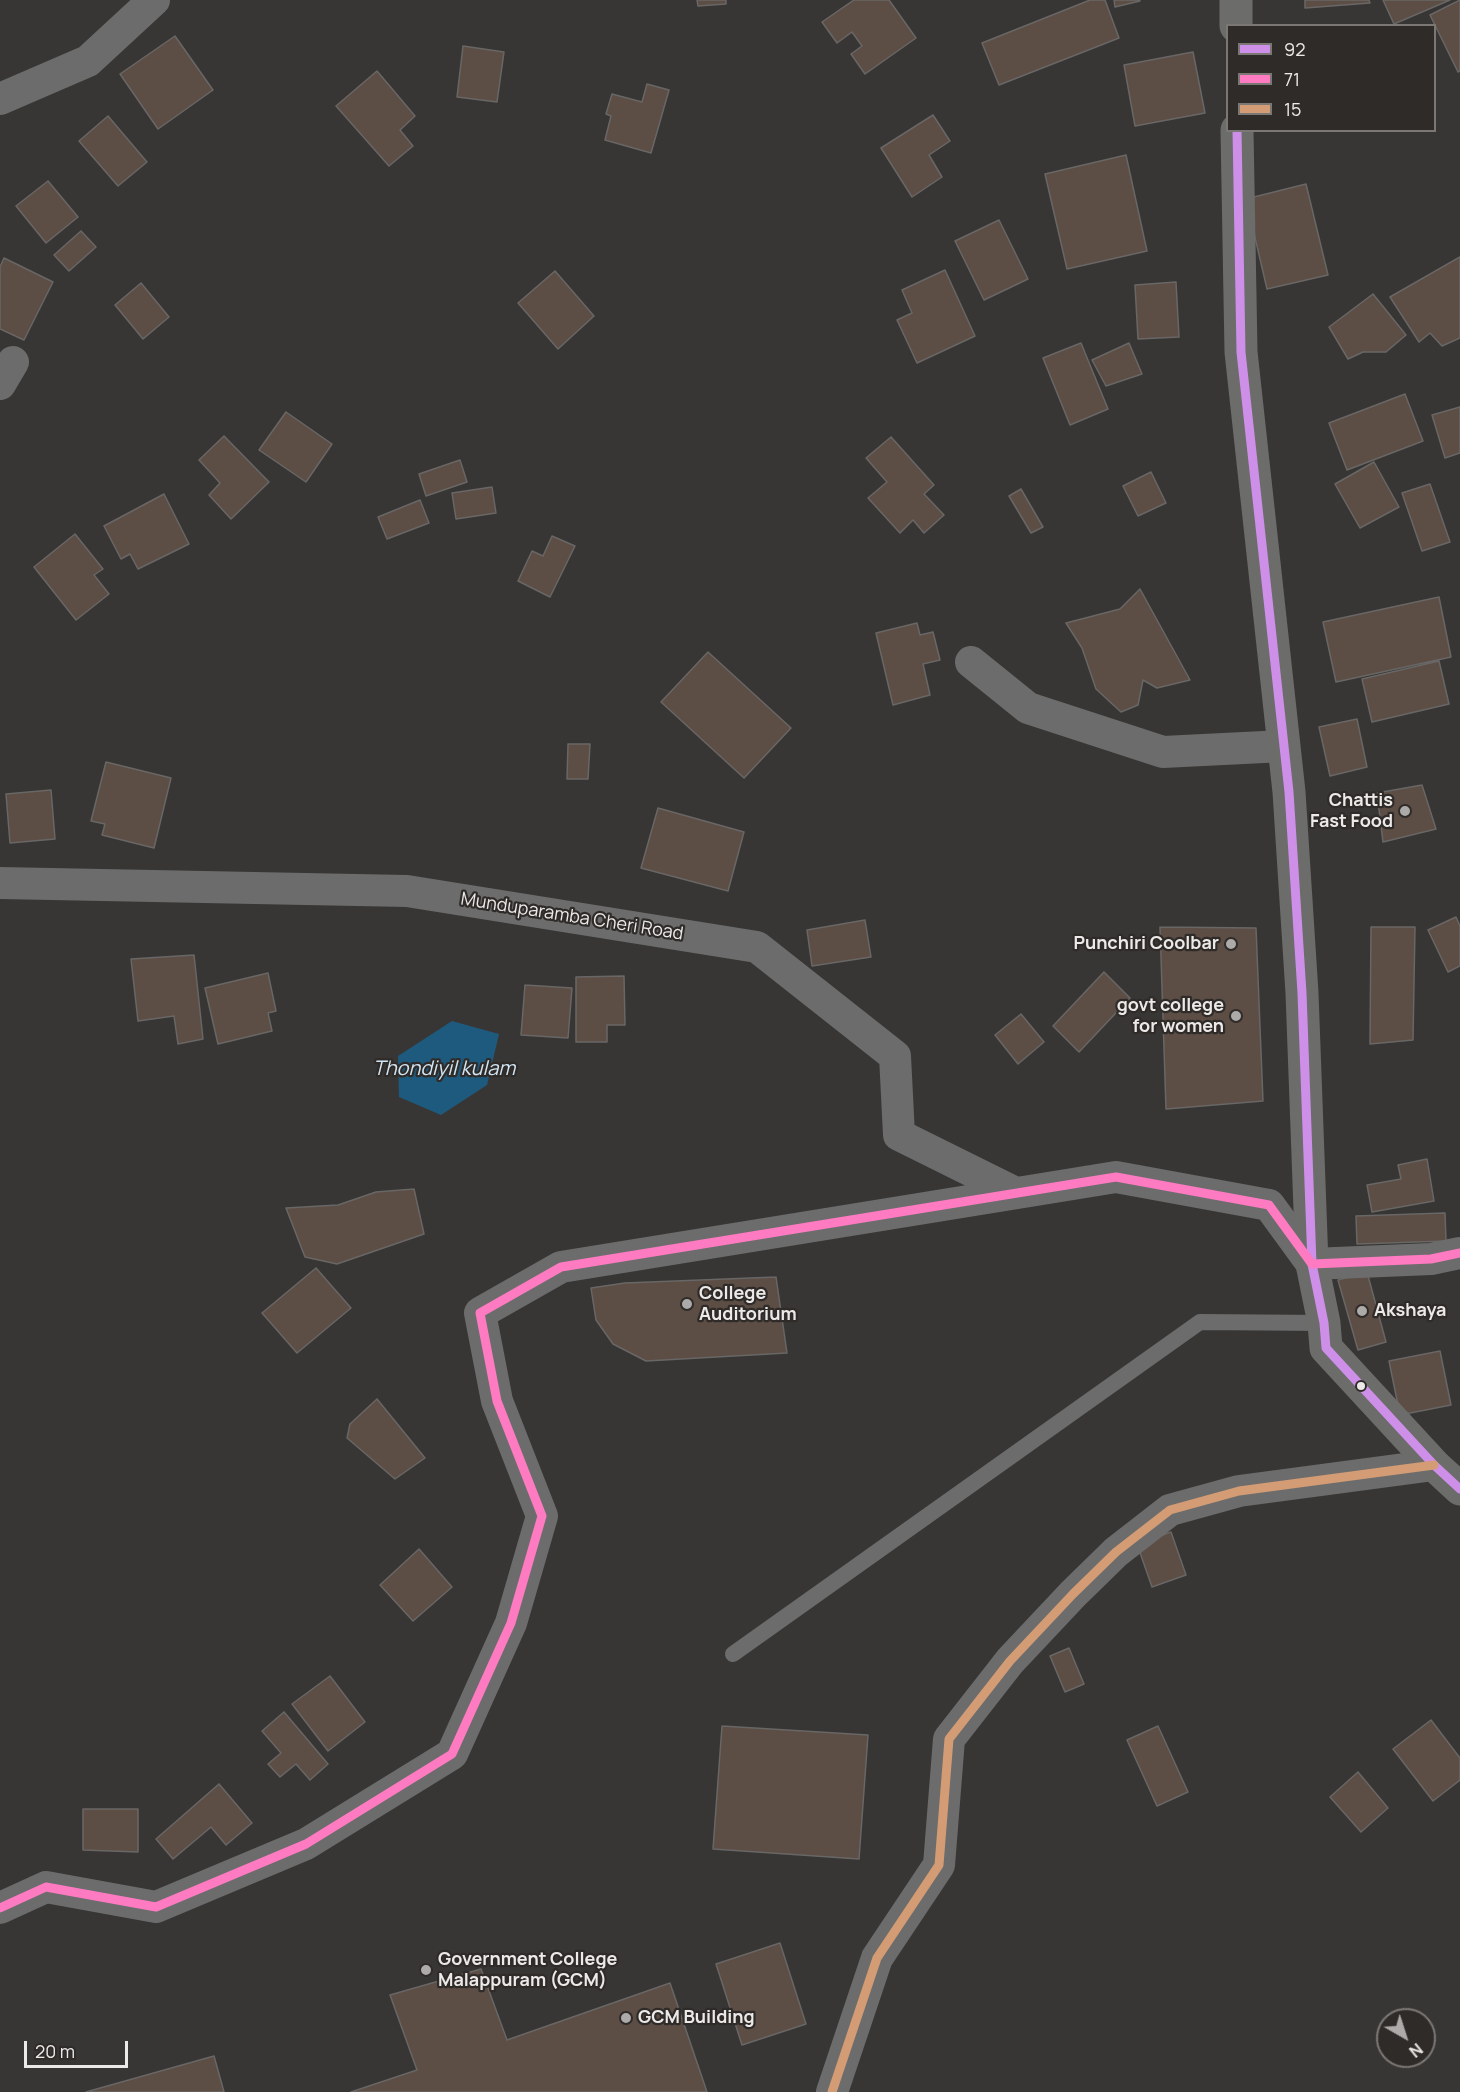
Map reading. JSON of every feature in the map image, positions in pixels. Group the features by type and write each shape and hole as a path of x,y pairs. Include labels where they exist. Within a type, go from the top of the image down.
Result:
{"main road":[{"path":"1236,0 1236,24"},
{"path":"1238,132 1241,352 1284,746 1302,993 1312,1264 1324,1323 1326,1348 1451,1478"}],"street":[{"path":"0,99 88,61 154,0"},
{"path":"971,662 1028,708 1163,752 1284,746"},
{"name":"Munduparamba Cheri Road","path":"0,884 407,891 757,946 895,1056 899,1135 1016,1193"},
{"path":"0,1908 46,1887 156,1907 306,1844 452,1754 512,1623 542,1516 497,1401 480,1313 561,1267 1116,1177 1269,1205 1312,1264 1431,1259 1460,1253"},
{"path":"832,2092 877,1958 939,1865 949,1739 1010,1661 1073,1594 1116,1552 1170,1510 1239,1491 1451,1478"}],"lane":[{"path":"733,1654 1200,1322 1324,1323"}],"water":[{"name":"Thondiyil kulam","path":"452,1021 499,1034 487,1085 441,1115 399,1097 398,1056"}],"building":[{"path":"697,0 726,0 726,4 698,6"},
{"path":"854,0 889,0 916,38 865,74 851,54 862,46 852,32 837,43 822,22"},
{"path":"1090,0 1105,0 1119,38 999,85 982,43"},
{"path":"1114,0 1139,0 1140,1 1115,7"},
{"path":"1305,0 1369,0 1370,3 1305,8"},
{"path":"1383,0 1450,0 1394,24"},
{"path":"1460,0 1460,71 1458,72 1430,15"},
{"path":"175,36 213,90 158,129 120,74"},
{"path":"463,46 504,52 497,102 457,97"},
{"path":"1193,52 1205,113 1135,126 1124,65"},
{"path":"377,71 415,116 400,130 413,146 389,166 336,106"},
{"path":"647,84 669,90 651,153 605,140 611,116 606,114 612,94 642,102"},
{"path":"933,115 950,141 929,155 942,177 912,197 881,148"},
{"path":"108,116 147,162 118,186 79,141"},
{"path":"1126,155 1147,251 1067,269 1045,174"},
{"path":"48,181 78,217 46,243 16,206"},
{"path":"1306,184 1328,275 1267,289 1246,199"},
{"path":"999,220 1028,279 984,300 955,241"},
{"path":"81,231 96,247 69,271 54,255"},
{"path":"1460,257 1460,338 1442,346 1430,333 1419,342 1390,297"},
{"path":"4,258 53,282 24,340 0,329 0,267"},
{"path":"945,270 975,336 917,363 897,320 912,313 902,290"},
{"path":"555,271 594,316 558,349 518,303"},
{"path":"1176,282 1179,337 1138,339 1135,285"},
{"path":"141,283 169,317 143,339 115,305"},
{"path":"1373,294 1406,335 1386,352 1363,352 1348,359 1329,327"},
{"path":"1081,343 1108,409 1070,425 1043,358"},
{"path":"1129,343 1142,374 1106,386 1092,360"},
{"path":"1405,394 1423,441 1347,470 1329,423"},
{"path":"1460,407 1460,453 1445,458 1432,415"},
{"path":"286,412 332,444 306,482 259,450"},
{"path":"224,436 269,482 231,519 209,495 220,483 199,460"},
{"path":"891,437 934,485 924,494 944,515 924,533 913,520 900,533 868,498 887,482 866,458"},
{"path":"460,460 467,482 426,496 419,474"},
{"path":"1374,462 1399,507 1360,528 1335,484"},
{"path":"1151,472 1166,503 1138,516 1123,486"},
{"path":"1430,484 1450,542 1422,551 1402,493"},
{"path":"492,487 496,513 456,519 452,493"},
{"path":"1021,489 1043,527 1031,533 1009,496"},
{"path":"164,494 189,544 138,569 130,554 121,559 104,526"},
{"path":"420,500 429,523 387,539 378,517"},
{"path":"75,534 103,569 94,575 109,594 76,620 34,567"},
{"path":"552,536 575,546 550,597 518,581 532,551 543,556"},
{"path":"1140,589 1190,680 1157,688 1143,680 1138,705 1121,712 1096,689 1082,648 1066,623 1120,609"},
{"path":"1439,597 1451,657 1336,682 1323,622"},
{"path":"917,623 920,635 933,632 940,660 923,664 930,695 893,705 876,633"},
{"path":"708,652 791,728 744,778 661,702"},
{"path":"1439,661 1449,704 1372,722 1362,679"},
{"path":"1357,719 1367,767 1330,776 1319,727"},
{"path":"568,744 590,744 588,779 567,779"},
{"path":"106,762 171,778 154,848 102,835 105,824 91,821"},
{"name":"Chattis Fast Food","path":"1422,785 1436,829 1383,842 1377,793"},
{"path":"51,790 55,839 10,843 6,794"},
{"path":"658,808 744,832 728,891 641,868"},
{"path":"1456,917 1460,926 1460,966 1448,972 1428,930"},
{"path":"865,920 871,957 812,966 807,930"},
{"path":"1160,927 1256,928 1263,1101 1166,1109"},
{"path":"1371,927 1415,927 1413,1040 1370,1044"},
{"path":"194,955 203,1039 178,1044 174,1016 138,1021 131,959"},
{"path":"1104,972 1130,998 1079,1052 1053,1026"},
{"path":"268,973 276,1011 268,1013 272,1031 218,1044 205,988"},
{"path":"624,976 625,1025 607,1025 607,1042 576,1042 576,977"},
{"path":"525,985 572,988 568,1038 521,1035"},
{"path":"1021,1014 1044,1042 1018,1064 995,1035"},
{"path":"1427,1159 1434,1201 1372,1212 1367,1185 1401,1179 1398,1165"},
{"path":"414,1189 424,1234 337,1264 305,1257 286,1208 338,1205 376,1192"},
{"path":"1445,1213 1446,1241 1357,1244 1356,1216"},
{"path":"316,1268 351,1308 297,1353 262,1313"},
{"name":"Akshaya","path":"1367,1272 1386,1342 1358,1350 1338,1280"},
{"name":"College Auditorium","path":"776,1277 787,1353 646,1361 613,1344 596,1320 591,1288 625,1283"},
{"path":"1440,1351 1451,1405 1400,1415 1389,1361"},
{"path":"377,1399 425,1458 395,1479 347,1438 350,1424"},
{"path":"1171,1532 1186,1575 1152,1587 1137,1544"},
{"path":"419,1549 452,1587 413,1621 380,1585"},
{"path":"1069,1648 1084,1684 1065,1692 1050,1656"},
{"path":"330,1676 365,1722 328,1751 292,1704"},
{"path":"284,1712 328,1764 310,1780 296,1764 280,1777 268,1764 281,1753 262,1731"},
{"path":"1431,1720 1460,1758 1460,1780 1433,1801 1393,1749"},
{"path":"722,1726 868,1735 859,1859 713,1849"},
{"path":"1158,1726 1188,1792 1157,1806 1127,1740"},
{"path":"1358,1772 1388,1808 1361,1832 1330,1797"},
{"path":"219,1784 252,1823 226,1845 211,1827 173,1859 156,1839"},
{"path":"83,1809 138,1809 138,1852 83,1850"},
{"path":"780,1943 806,2024 742,2045 716,1964"},
{"name":"GCM Building","path":"481,1969 507,2040 670,1983 707,2092 351,2092 417,2070 390,1995"},
{"path":"214,2056 224,2092 86,2092"}],"transit line":[{"name":"92","path":"1237,132 1241,352 1289,792 1302,993 1312,1264 1324,1323 1326,1348 1434,1465 1460,1489"},
{"name":"71","path":"0,1908 46,1887 156,1907 306,1844 452,1754 511,1623 542,1516 497,1401 480,1313 561,1267 1116,1177 1269,1205 1312,1264 1431,1259 1460,1253"},
{"name":"15","path":"832,2092 877,1958 939,1865 949,1739 1010,1661 1073,1594 1116,1552 1170,1510 1239,1491 1434,1465"}],"place":[{"name":"Chattis Fast Food","path":"1405,811"},
{"name":"Punchiri Coolbar","path":"1231,944"},
{"name":"govt college for women","path":"1236,1016"},
{"name":"College Auditorium","path":"687,1304"},
{"name":"Akshaya","path":"1362,1311"},
{"name":"Government College Malappuram (GCM)","path":"426,1970"},
{"name":"GCM Building","path":"626,2018"}]}
